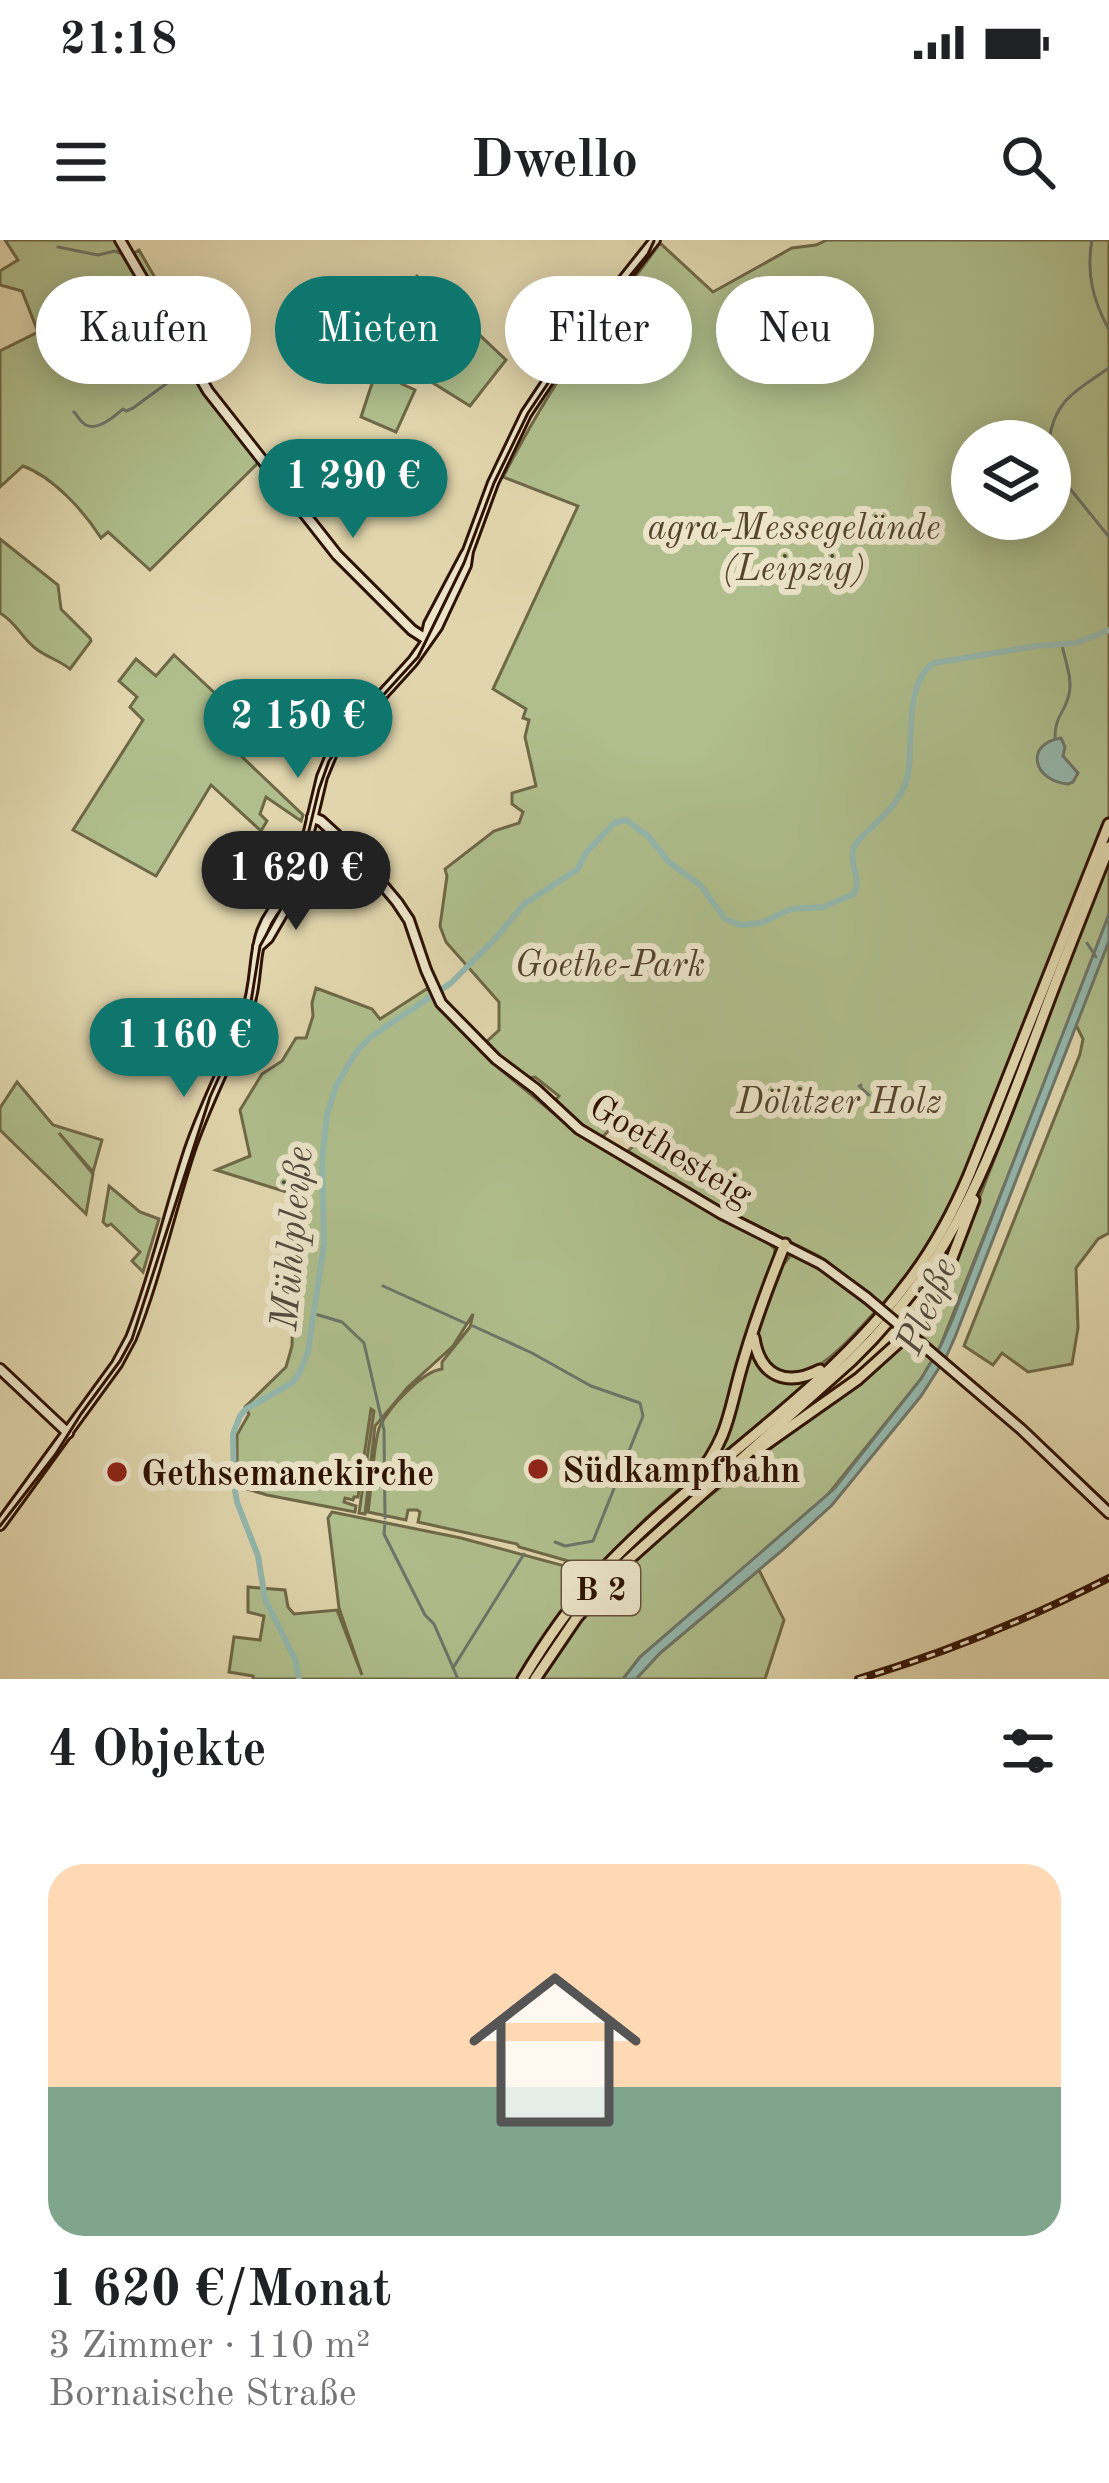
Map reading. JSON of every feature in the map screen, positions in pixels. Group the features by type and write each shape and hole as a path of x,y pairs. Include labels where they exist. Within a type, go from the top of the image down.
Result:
{"highway":[{"name":"B 2","path":"535,1679 601,1588 833,1378 895,1315 944,1248 978,1181 1109,824"},
{"name":"B 2","path":"523,1679 560,1621 598,1575 845,1354 896,1298 944,1229 1109,847"},
{"path":"741,1460 858,1378 935,1294 970,1215 978,1181"},
{"path":"676,1502 721,1442 785,1244"},
{"path":"753,1333 762,1361 781,1377 808,1376 845,1354"}],"main road":[{"path":"120,240 208,391 352,572 426,639"},
{"path":"0,1525 131,1338 209,1095 249,1007 258,940 290,894 332,753 437,627 466,565 496,476 529,409 572,344 655,241"},
{"name":"Goethesteig","path":"312,817 356,852 397,902 438,998 482,1046 580,1129 722,1214 820,1264 867,1298 1037,1444 1108,1512"},
{"path":"0,1369 70,1430"}],"green space":[{"path":"5,240 120,240 129,256 139,250 154,276 36,276 36,327 22,291 0,285 0,271 18,260"},
{"path":"827,240 1109,240 1109,1233 1098,1239 1076,1268 1078,1328 1072,1364 1028,1372 1002,1353 993,1365 964,1346 1080,1054 1083,1039 1069,1022 940,1347 921,1379 822,1502 640,1657 623,1679 540,1679 604,1589 656,1538 900,1347 910,1344 920,1349 925,1339 917,1334 918,1328 955,1261 1044,1030 1026,1023 949,1206 882,1305 819,1256 729,1212 628,1151 640,1140 620,1118 599,1141 552,1104 559,1096 535,1077 523,1079 482,1046 499,1030 499,1002 446,942 440,926 445,869 494,831 519,823 523,812 512,804 512,793 536,786 525,737 526,709 493,689 578,506 503,477 556,384 692,384 692,276 636,276 660,243 716,290 716,384 874,384 874,276 742,276 792,248"},
{"path":"36,333 36,384 204,384 263,458 150,570 108,532 101,538 67,496 34,471 23,466 0,487 0,351"},
{"path":"481,336 505,361 470,406 435,384 481,384"},
{"path":"372,384 402,384 415,390 396,432 361,417"},
{"path":"0,539 58,585 61,609 90,638 70,669 35,648 0,613"},
{"path":"174,655 234,711 215,731 303,815 301,821 266,797 260,814 267,821 261,831 211,785 156,876 73,830 143,720 130,707 137,697 119,681 136,659 156,676"},
{"path":"316,988 372,1009 380,1019 428,988 495,1065 580,1135 760,1236 775,1249 717,1442 690,1480 596,1569 517,1544 418,1522 417,1510 408,1510 406,1520 368,1512 380,1426 407,1391 442,1369 442,1362 470,1327 473,1314 453,1346 408,1387 375,1426 365,1514 359,1513 371,1409 358,1497 344,1502 356,1506 355,1512 237,1486 237,1435 249,1414 245,1407 286,1367 292,1346 306,1198 216,1170 250,1156 240,1110 262,1074 282,1061 296,1038 306,1038"},
{"path":"17,1082 53,1125 102,1140 93,1172 59,1133 93,1174 86,1214 0,1130 0,1108"},
{"path":"109,1186 140,1212 159,1219 143,1272 132,1261 140,1252 103,1222"},
{"path":"791,1255 825,1271 875,1312 830,1357 797,1374 782,1372 768,1360 756,1336"},
{"path":"751,1349 774,1376 808,1382 711,1467 734,1417"},
{"path":"332,1512 461,1538 591,1576 517,1679 253,1679 229,1672 234,1637 260,1640 264,1616 248,1612 248,1587 285,1590 294,1614 337,1610 362,1675 339,1608 328,1518"},
{"path":"759,1570 784,1620 765,1679 636,1679 660,1653"}],"water":[{"path":"1061,738 1063,756 1078,773 1068,784 1047,776 1038,762 1042,747"},
{"path":"1109,914 1109,941 946,1357 921,1396 832,1505 636,1679 623,1679 640,1657 834,1489 921,1379 953,1318"}],"waterway":[{"path":"1092,240 1092,286 1109,330"},
{"path":"58,247 98,255 122,254 204,394 240,438"},
{"path":"1054,420 1077,390 1109,368"},
{"path":"74,412 86,425 101,424 166,384"},
{"path":"1071,490 1109,537"},
{"name":"Mühlpleiße","path":"299,1679 295,1659 265,1599 258,1556 237,1502 233,1434 246,1409 292,1383 308,1352 324,1244 322,1161 327,1114 337,1084 357,1051 451,983 524,904 578,869 585,854 614,823 626,820 648,836 669,862 701,886 725,919 740,925 761,923 791,909 823,907 854,894 853,849 891,808 905,785 915,694 926,670 935,663 1076,643 1109,630"},
{"path":"1055,737 1070,691 1062,645"},
{"path":"1087,943 1096,957"},
{"path":"861,1085 869,1095"},
{"path":"383,1286 465,1323"},
{"path":"315,1314 342,1322 364,1343 384,1430 385,1518"},
{"path":"473,1326 591,1386 640,1403 643,1416 593,1541 565,1546 555,1542"},
{"path":"385,1522 384,1534 434,1624 458,1679"},
{"path":"453,1668 524,1554"}],"tram line":[{"path":"0,1526 55,1455 132,1339 210,1097 250,1008 260,946 297,880 329,761 418,657 528,413 654,241"}],"railway":[{"path":"858,1679 986,1634 1109,1578"}],"place":[{"name":"Südkampfbahn","path":"538,1469"},
{"name":"Gethsemanekirche","path":"117,1472"}],"park label":[{"name":"agra-Messegelände (Leipzig)","path":"794,546"},
{"name":"Goethe-Park","path":"610,963"},
{"name":"Dölitzer Holz","path":"839,1100"}],"water label":[{"name":"Pleiße","path":"925,1305"}]}
